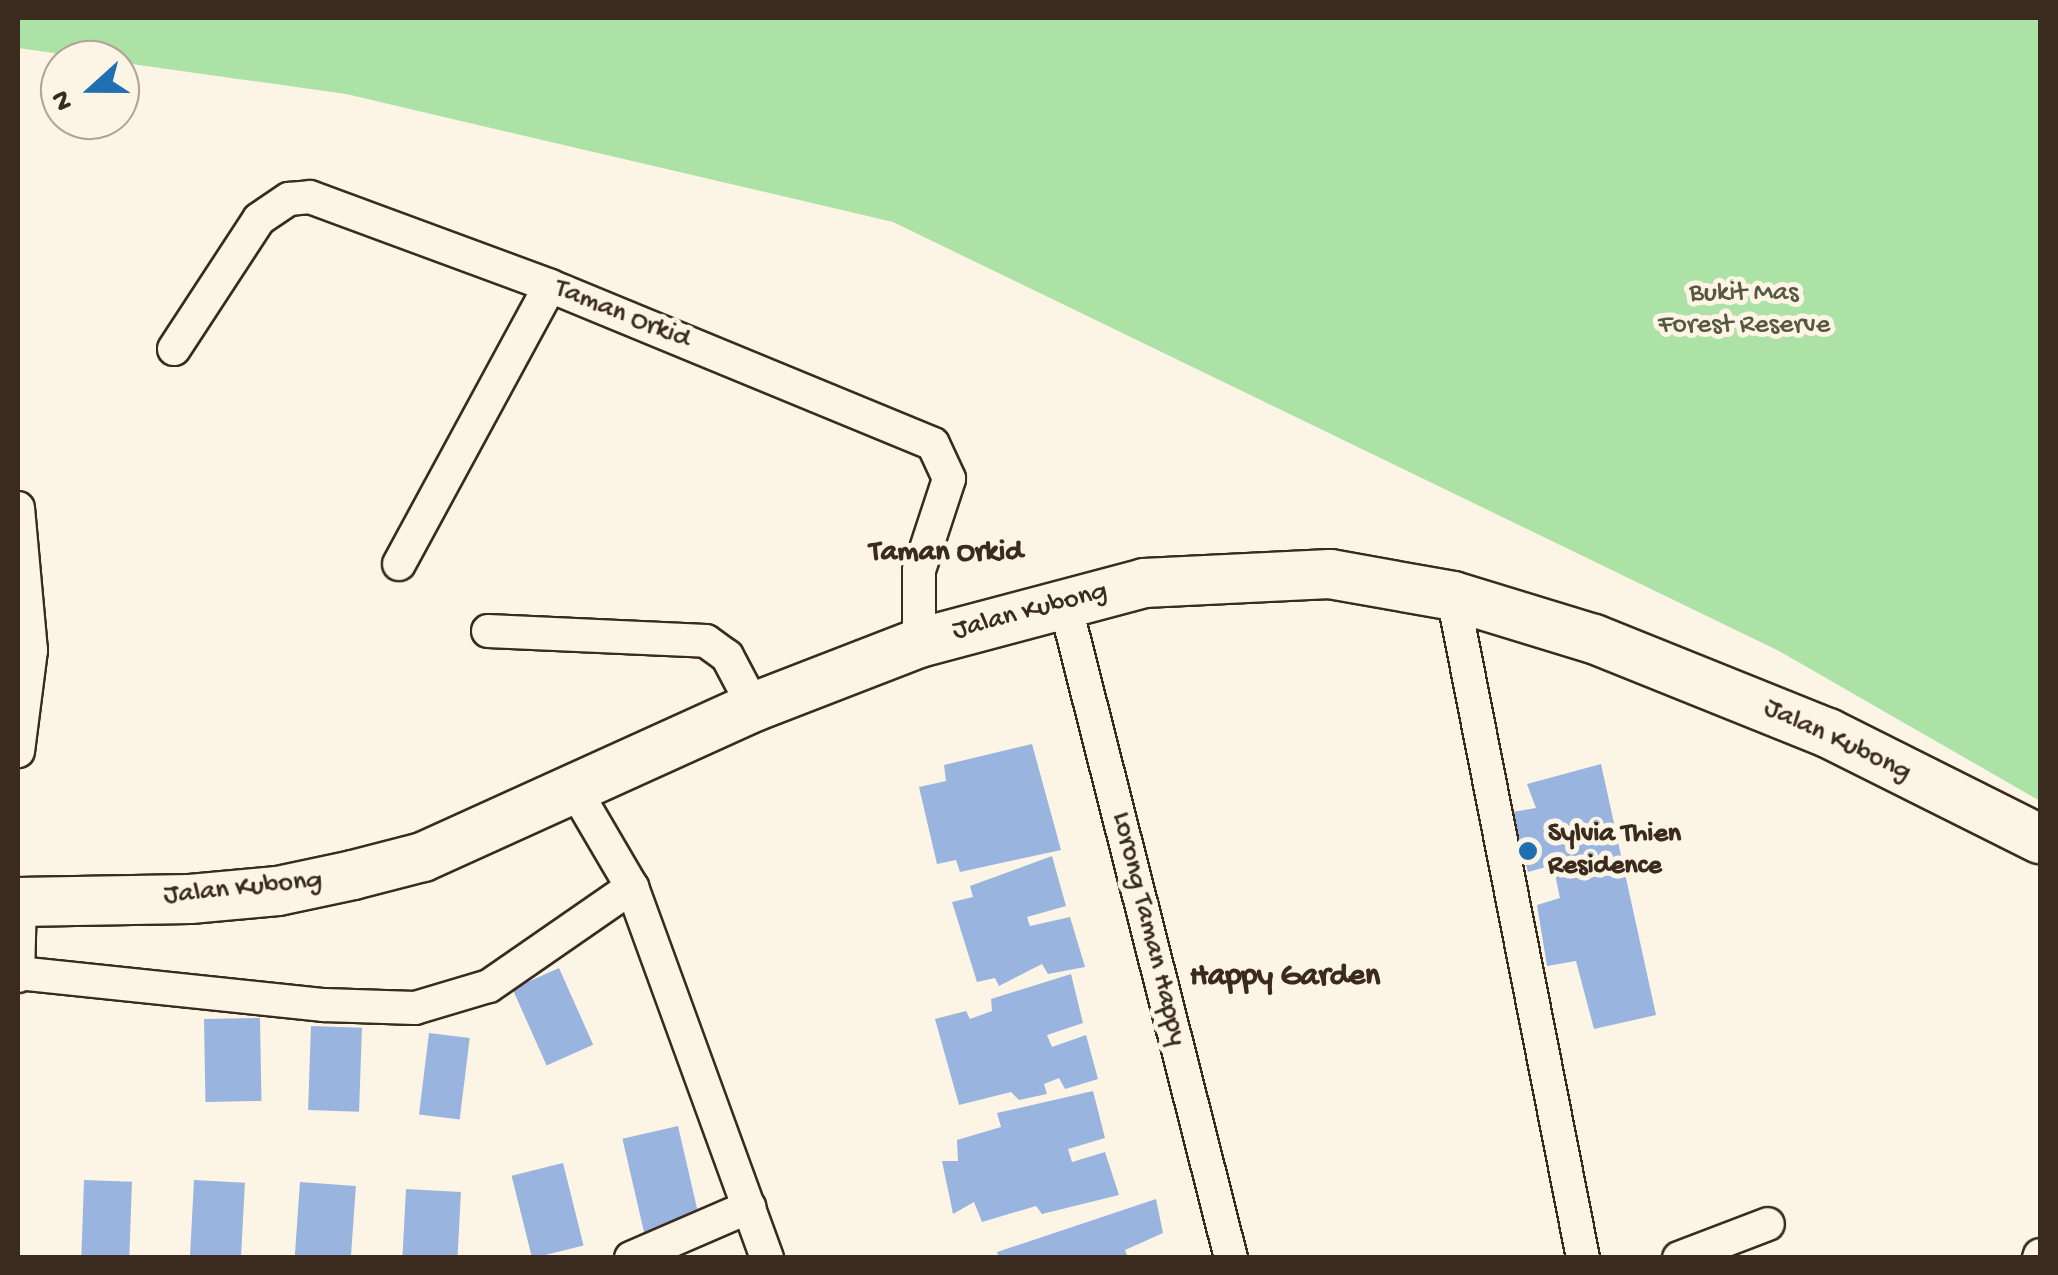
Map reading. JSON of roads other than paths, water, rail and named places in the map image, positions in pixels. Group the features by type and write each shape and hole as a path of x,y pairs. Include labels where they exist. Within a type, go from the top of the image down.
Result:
{"highway":[{"name":"Jalan Kubong","path":"19,902 278,891 423,857 754,707 918,643 1064,600 1144,582 1330,574 1453,596 1594,639 1828,733 2040,840"}],"street":[{"name":"Taman Orkid","path":"174,349 259,218 290,200 310,198 550,286 933,444 949,480 918,570 918,643"},
{"path":"400,564 550,286"},
{"path":"18,508 31,650 18,751"},
{"path":"1453,596 1583,1258"},
{"name":"Lorong Taman Happy","path":"1064,600 1232,1258"},
{"path":"488,631 706,641 728,656 754,707"},
{"path":"574,790 632,887 766,1258"},
{"path":"19,902 18,974 415,1008 489,986 632,887"},
{"path":"631,1258 749,1206"},
{"path":"1679,1258 1768,1224"}],"place":[{"name":"Sylvia Thien Residence","path":"1528,851"}],"district":[{"name":"Taman Orkid","path":"946,554"},
{"name":"Happy Garden","path":"1285,977"}],"park label":[{"name":"Bukit Mas Forest Reserve","path":"1744,310"}]}
